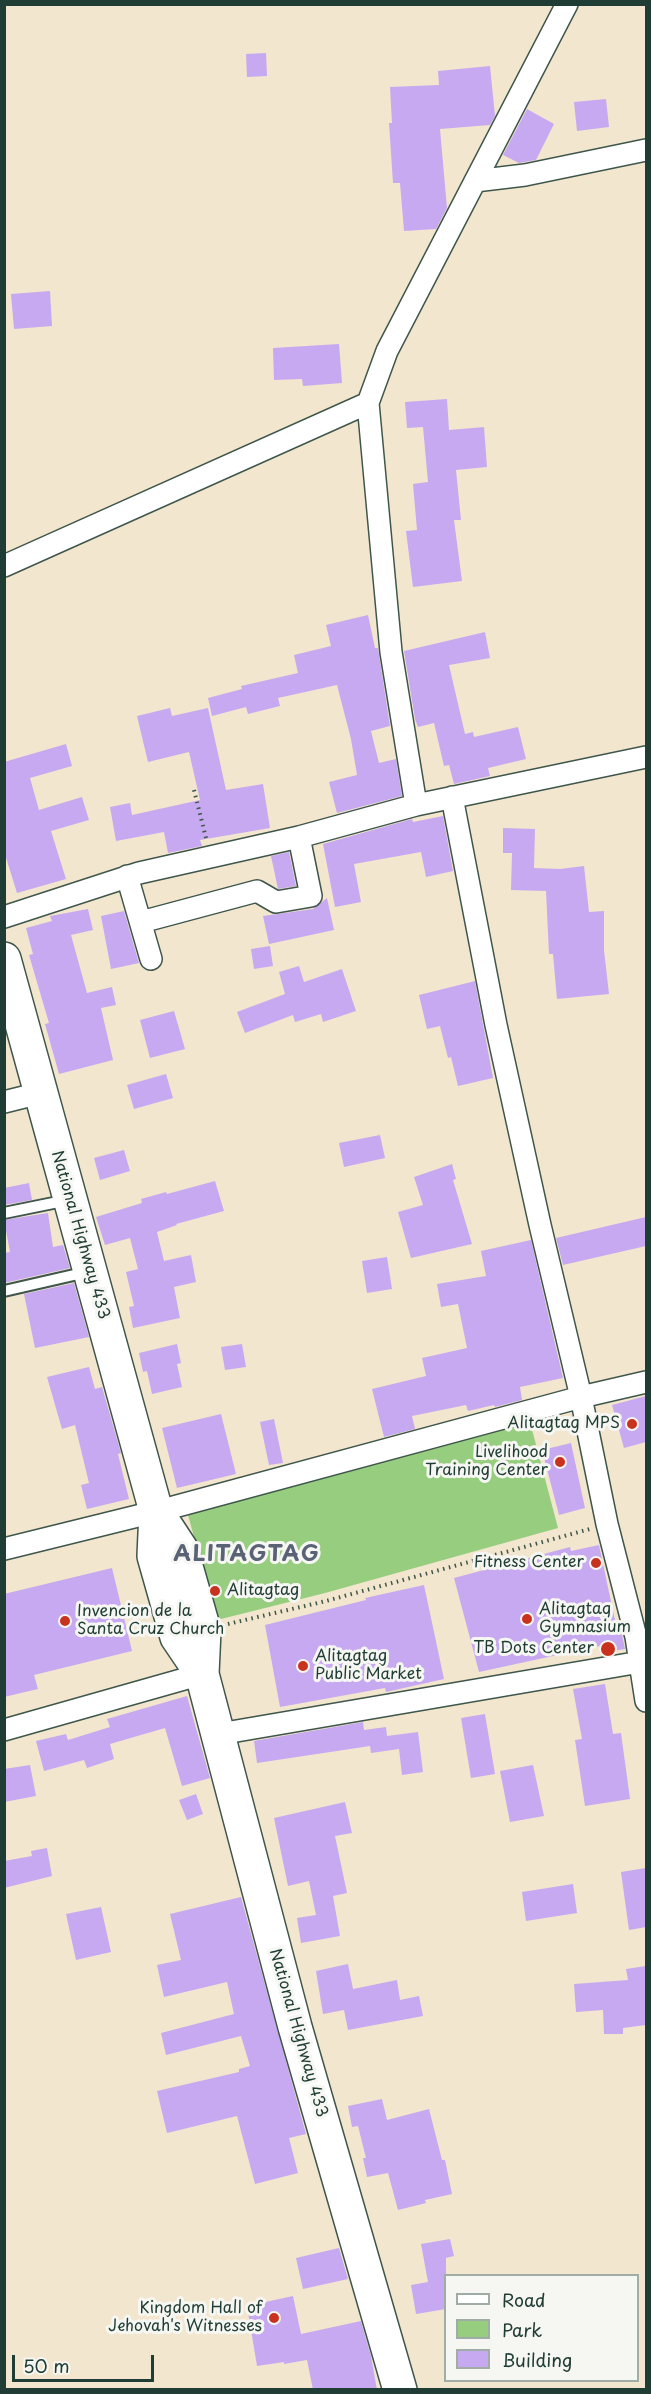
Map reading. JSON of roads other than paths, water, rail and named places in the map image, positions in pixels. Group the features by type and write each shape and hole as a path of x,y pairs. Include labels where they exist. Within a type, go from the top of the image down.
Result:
{"main road":[{"name":"National Highway 433","path":"4,958 156,1511 154,1556 177,1637 202,1674 295,2027 400,2390"},
{"name":"National Highway 433","path":"156,1511 181,1549 204,1630 202,1674"}],"street":[{"path":"416,806 391,652 368,403 387,351 567,4"},
{"path":"475,181 525,175 646,150"},
{"path":"4,566 368,403"},
{"path":"4,917 127,876 299,837 452,797 646,757"},
{"path":"452,797 501,1048 540,1225 582,1397 607,1524 644,1661 646,1701"},
{"path":"141,922 257,891 276,902 311,896 299,837"},
{"path":"127,876 151,958"},
{"path":"4,1101 40,1093"},
{"path":"4,1549 646,1382"},
{"path":"219,1734 644,1661"},
{"path":"4,1730 202,1674"}],"lane":[{"path":"4,1213 71,1200"},
{"path":"4,1291 90,1271"}],"place":[{"name":"Alitagtag MPS","path":"632,1424"},
{"name":"Livelihood Training Center","path":"560,1462"},
{"name":"Fitness Center","path":"596,1563"},
{"name":"Alitagtag","path":"215,1591"},
{"name":"Alitagtag Gymnasium","path":"527,1619"},
{"name":"Invencion de la Santa Cruz Church","path":"65,1621"},
{"name":"TB Dots Center","path":"608,1649"},
{"name":"Alitagtag Public Market","path":"303,1666"},
{"name":"Kingdom Hall of Jehovah's Witnesses","path":"274,2318"}],"district":[{"name":"ALITAGTAG","path":"247,1555"}]}
